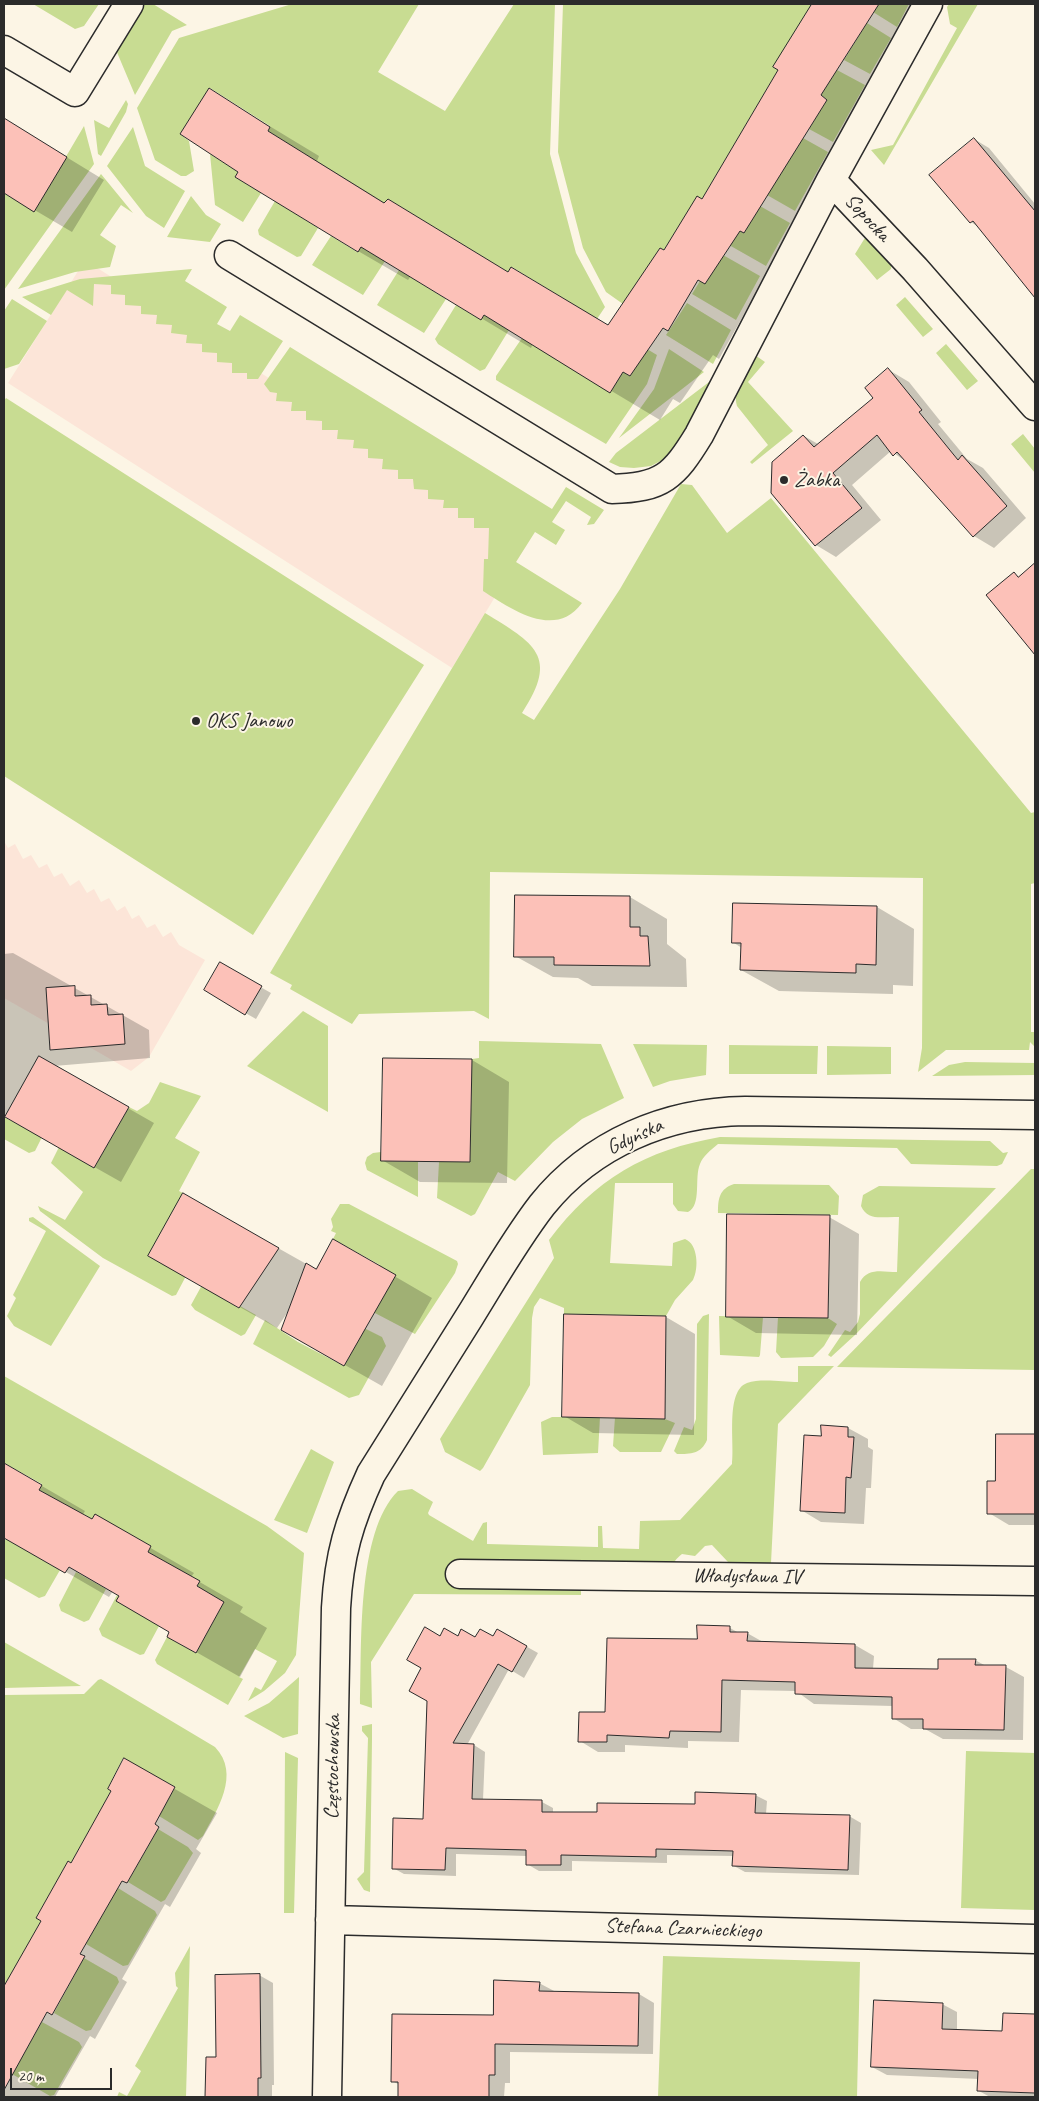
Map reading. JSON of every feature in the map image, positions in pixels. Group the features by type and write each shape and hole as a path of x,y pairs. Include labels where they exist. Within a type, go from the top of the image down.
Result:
{"street":[{"path":"4,50 75,92 129,4"},
{"name":"Sopocka","path":"928,4 831,180 916,269 1035,406"},
{"path":"229,255 612,489 635,488 662,480 682,462 699,435 831,180"},
{"name":"Gdyńska","path":"388,1448 522,1233 543,1204 577,1170 619,1141 657,1124 698,1114 721,1111 1035,1115"},
{"name":"Częstochowska","path":"326,2097 338,1580 347,1530 371,1474 388,1448"},
{"name":"Władysława IV","path":"460,1574 1035,1581"},
{"name":"Stefana Czarnieckiego","path":"330,1920 1035,1939"}],"shaded area":[{"path":"85,260 527,544 452,668 8,383"},
{"path":"4,841 8,848 15,844 23,859 31,855 39,868 47,864 54,877 62,873 70,886 79,880 87,893 94,889 101,902 109,898 117,911 125,906 132,919 139,915 147,928 155,924 163,937 171,932 179,945 205,960 149,1057 131,1071 4,998"}],"green space":[{"path":"33,4 99,4 84,26 75,29"},
{"path":"145,4 153,4 187,25 172,31 135,95 116,50"},
{"path":"292,4 419,4 378,72 445,111 514,4 555,4 550,154 576,253 605,307 597,319 512,267 508,272 388,199 384,203 268,131 270,126 210,88 180,134 189,141 194,171 186,176 181,176 155,160 137,108 179,38"},
{"path":"563,4 812,4 774,66 778,70 702,199 697,197 664,250 660,248 623,304 606,292 583,248 558,152"},
{"path":"878,4 909,4 897,27 873,12"},
{"path":"949,4 978,4 884,165 871,150 893,145 957,28 950,24 947,7"},
{"path":"867,23 891,38 870,74 844,60"},
{"path":"837,70 865,85 833,142 809,129 827,100 821,95"},
{"path":"126,100 128,104 126,112 101,156 98,154 94,120 109,128"},
{"path":"84,126 94,164 4,290 4,193 34,211"},
{"path":"133,127 145,166 185,191 164,228 146,216 107,166"},
{"path":"803,138 828,152 795,211 767,195"},
{"path":"210,154 238,172 235,177 261,193 243,222 215,205"},
{"path":"101,174 133,213 121,205 100,235 116,246 110,267 75,272 18,289"},
{"path":"191,196 206,215 221,224 210,242 167,237"},
{"path":"275,201 318,228 301,256 297,257 259,235 258,230"},
{"path":"760,206 790,223 766,266 729,245 739,230 744,233"},
{"path":"868,233 892,260 891,269 877,280 855,254"},
{"path":"331,236 357,252 361,247 385,261 363,295 312,265"},
{"path":"723,255 760,276 736,320 692,294 700,281 705,283"},
{"path":"192,269 185,281 227,307 217,324 230,331 240,315 283,341 258,379 247,379 247,373 232,373 232,363 217,362 217,353 202,352 202,344 186,343 187,335 171,333 172,325 156,324 157,315 141,314 141,306 125,305 125,295 111,294 111,285 94,284 93,306 67,290 51,315 22,297 80,279"},
{"path":"399,270 446,299 424,333 377,305"},
{"path":"905,297 933,329 923,337 896,305"},
{"path":"12,299 47,321 19,364 4,369 4,311"},
{"path":"687,303 731,330 713,364 666,335"},
{"path":"456,305 481,320 484,315 509,330 485,369 480,371 438,344 435,339"},
{"path":"522,338 610,392 623,372 630,376 647,349 657,355 647,384 606,444 496,380 496,376"},
{"path":"946,344 978,381 967,390 936,353"},
{"path":"290,347 552,509 566,487 604,510 594,524 587,525 591,517 566,501 552,522 565,530 556,545 535,532 516,562 582,603 571,614 559,619 546,620 533,618 506,606 483,591 484,559 488,559 489,528 474,528 474,518 458,518 458,508 443,508 444,500 428,499 428,490 414,489 413,479 398,479 398,470 382,469 383,459 368,458 368,449 353,448 354,440 337,439 338,430 322,430 322,421 306,420 306,411 291,411 292,402 276,401 277,393 270,392 264,384"},
{"path":"669,349 704,372 619,438 654,389"},
{"path":"752,353 765,362 748,382 793,431 752,464 750,462 768,445 737,406 736,392 737,385"},
{"path":"709,382 713,384 675,451 651,466 620,467 609,462 616,453"},
{"name":"OKS Janowo","path":"6,398 424,665 253,935 4,776 4,401"},
{"path":"1023,434 1035,449 1035,473 1011,444"},
{"path":"681,484 692,485 727,533 771,498 1031,813 1035,812 1035,883 1031,884 1031,1032 1035,1032 1035,1047 1030,1042 1029,1050 946,1050 918,1072 922,1048 923,878 490,872 489,1019 474,1011 359,1014 352,1024 290,989 292,985 270,973 485,613 517,633 536,653 540,664 539,678 533,694 522,713 534,720 620,589"},
{"path":"303,1011 328,1026 328,1112 247,1066"},
{"path":"479,1041 601,1044 624,1098 582,1119 553,1142 515,1181 498,1172 475,1214 471,1216 437,1198 439,1162 470,1162 472,1059 479,1058"},
{"path":"633,1044 707,1045 706,1075 670,1081 653,1087"},
{"path":"729,1045 818,1046 817,1074 729,1074"},
{"path":"827,1046 891,1047 891,1074 827,1075"},
{"path":"965,1062 1035,1063 1035,1075 932,1076 949,1065"},
{"path":"160,1082 201,1096 175,1138 200,1152 179,1191 183,1193 148,1256 186,1276 176,1295 172,1296 103,1258 40,1211 38,1206 65,1220 83,1192 51,1163 59,1147 94,1168 129,1107 137,1111 149,1103"},
{"path":"4,1117 42,1137 35,1151 29,1153 4,1139"},
{"path":"720,1137 990,1141 1003,1153 1008,1152 1002,1164 997,1166 911,1164 897,1148 718,1144 701,1161 698,1170 695,1204 688,1212 678,1211 673,1204 673,1183 615,1183 610,1263 672,1266 673,1243 685,1239 693,1246 695,1251 697,1263 693,1280 675,1300 666,1316 564,1314 564,1308 540,1298 534,1307 532,1318 530,1385 483,1468 480,1471 445,1452 440,1439 554,1258 549,1240 566,1219 585,1200 624,1170 668,1150"},
{"path":"381,1152 382,1161 418,1162 418,1197 367,1170 365,1163 367,1157 373,1153"},
{"path":"1031,1169 1035,1169 1035,1370 837,1367"},
{"path":"734,1184 829,1185 839,1196 838,1215 718,1213 720,1195 725,1189"},
{"path":"879,1186 996,1188 855,1335 831,1357 828,1355 845,1330 850,1332 858,1322 860,1314 860,1282 863,1277 876,1271 897,1272 899,1217 872,1216 864,1211 861,1206 863,1195"},
{"path":"340,1204 349,1204 457,1261 455,1273 415,1334 373,1312 380,1265 333,1239 336,1233 331,1231 333,1227 331,1219"},
{"path":"33,1217 100,1266 51,1346 14,1326 7,1316 16,1298 13,1295 46,1231 29,1221 29,1218"},
{"path":"202,1285 238,1308 240,1306 256,1315 245,1334 241,1336 195,1310 191,1305"},
{"path":"709,1314 707,1440 699,1451 677,1454 674,1451 684,1427 692,1430 696,1419 697,1324 703,1316"},
{"path":"719,1316 763,1317 759,1357 720,1355"},
{"path":"778,1317 828,1318 837,1324 824,1346 813,1357 781,1358 776,1352"},
{"path":"265,1320 298,1342 344,1366 364,1328 382,1337 386,1346 359,1395 349,1398 253,1344"},
{"path":"798,1366 834,1366 778,1424 771,1563 734,1564 728,1562 712,1545 705,1546 695,1556 682,1554 678,1557 669,1571 663,1592 581,1590 581,1595 414,1594 371,1662 372,1708 360,1704 362,1623 368,1562 375,1534 384,1510 398,1491 412,1489 433,1502 428,1513 429,1515 473,1541 483,1523 487,1522 487,1544 598,1547 598,1526 602,1526 603,1548 639,1549 640,1521 680,1520 732,1464 733,1407 740,1388 747,1383 759,1381 798,1382"},
{"path":"4,1376 267,1526 304,1553 296,1655 285,1673 264,1691 248,1701 255,1687 261,1690 277,1661 255,1649 239,1677 243,1679 228,1705 157,1664 155,1660 167,1637 196,1653 224,1602 197,1586 199,1581 148,1552 151,1546 95,1515 92,1519 39,1490 42,1484 4,1463"},
{"path":"552,1417 600,1417 598,1453 543,1455 541,1422"},
{"path":"615,1417 665,1419 675,1423 661,1452 620,1452 613,1446"},
{"path":"311,1449 334,1462 307,1533 274,1520"},
{"path":"6,1539 60,1570 45,1596 39,1598 4,1578 4,1542"},
{"path":"76,1572 106,1589 89,1620 84,1622 61,1611 59,1605"},
{"path":"117,1595 159,1626 144,1654 140,1655 102,1636 99,1629"},
{"path":"4,1642 81,1686 4,1688"},
{"path":"299,1677 298,1734 283,1738 244,1716 269,1703"},
{"path":"101,1679 215,1747 223,1758 226,1769 224,1792 209,1826 198,1840 159,1816 175,1787 123,1758 108,1788 111,1791 71,1863 68,1861 36,1918 41,1921 4,1987 4,1695 84,1694"},
{"path":"372,1724 370,1892 364,1890 357,1879 364,1872 368,1738 362,1731 362,1726"},
{"path":"966,1751 1035,1753 1035,1910 961,1908"},
{"path":"285,1752 298,1758 294,1913 284,1913"},
{"path":"158,1829 188,1847 193,1853 165,1900 161,1902 128,1882"},
{"path":"118,1888 155,1911 157,1915 128,1965 123,1966 86,1944"},
{"path":"190,1946 186,2097 117,2097 119,2092 127,2096 141,2071 135,2066 178,1988 176,1986 175,1973"},
{"path":"663,1956 860,1962 857,2097 658,2097"},
{"path":"84,1958 117,1977 119,1982 91,2030 86,2031 54,2013"},
{"path":"42,2022 79,2042 82,2047 54,2095 50,2096 12,2074"}],"building":[{"path":"812,4 879,4 821,95 827,100 744,233 740,231 705,284 698,280 668,331 663,328 630,376 623,372 610,393 484,315 481,320 361,247 358,252 235,177 238,172 180,134 209,88 270,127 268,131 384,203 388,199 508,272 511,267 608,325 660,248 664,250 697,196 702,199 778,70 773,67"},
{"path":"4,118 67,157 34,212 4,193"},
{"path":"974,138 1035,211 1035,298 973,221 970,223 929,175"},
{"path":"888,368 922,410 919,412 958,460 962,455 1007,506 973,537 897,452 893,456 877,435 833,473 862,508 815,546 771,493 772,462 803,435 814,447 873,398 865,388"},
{"path":"1035,563 1035,655 986,595 1014,572 1018,577"},
{"path":"515,895 630,896 630,927 640,927 640,936 648,936 650,966 554,965 554,957 514,957"},
{"path":"733,903 877,906 876,965 856,964 856,973 740,970 741,943 732,943"},
{"path":"220,962 262,986 245,1015 204,990"},
{"path":"75,986 75,996 91,995 91,1005 107,1004 108,1015 123,1014 125,1044 50,1050 46,988"},
{"path":"39,1056 129,1107 94,1168 5,1117"},
{"path":"383,1058 472,1059 470,1162 381,1161"},
{"path":"183,1193 279,1248 239,1308 148,1256"},
{"path":"727,1214 830,1215 828,1318 726,1317"},
{"path":"333,1239 396,1275 344,1366 281,1330 306,1263 316,1269"},
{"path":"564,1314 666,1316 665,1419 562,1417"},
{"path":"821,1425 848,1427 848,1437 854,1437 851,1478 846,1477 845,1513 800,1511 804,1435 821,1436"},
{"path":"996,1434 1035,1434 1035,1514 987,1514 987,1481 995,1481"},
{"path":"4,1463 42,1485 39,1490 92,1519 95,1514 151,1546 148,1552 200,1581 197,1586 224,1602 196,1653 167,1637 169,1632 116,1601 119,1596 69,1567 65,1573 4,1538"},
{"path":"697,1625 730,1626 730,1632 748,1632 747,1641 855,1644 855,1668 938,1669 938,1659 976,1659 975,1665 1006,1665 1004,1730 923,1729 923,1719 892,1719 892,1697 795,1694 795,1682 722,1680 721,1732 670,1731 669,1738 607,1735 607,1742 578,1742 579,1712 605,1712 607,1638 697,1639"},
{"path":"425,1627 440,1636 444,1628 458,1636 461,1629 475,1637 480,1629 493,1636 497,1629 527,1646 512,1672 498,1664 453,1743 474,1744 472,1799 542,1800 542,1812 597,1812 597,1803 695,1804 695,1792 756,1794 755,1813 850,1815 848,1870 732,1866 733,1851 656,1849 656,1857 561,1855 561,1865 526,1865 526,1850 446,1848 445,1870 392,1869 393,1818 423,1819 427,1701 409,1691 421,1668 407,1660"},
{"path":"124,1758 175,1787 155,1824 159,1827 127,1883 122,1881 80,1954 85,1956 52,2015 47,2012 4,2090 4,1986 41,1921 36,1918 68,1861 71,1863 111,1791 108,1789"},
{"path":"260,1974 261,2078 258,2078 258,2097 205,2097 206,2057 216,2057 215,1975"},
{"path":"494,1980 540,1982 539,1991 639,1993 638,2046 495,2044 495,2075 489,2075 489,2097 398,2097 398,2082 391,2082 392,2014 493,2015"},
{"path":"874,2000 943,2003 942,2029 1002,2031 1003,2013 1035,2014 1035,2093 977,2091 978,2071 871,2067"}],"place":[{"name":"Żabka","path":"784,480"},
{"name":"OKS Janowo","path":"196,721"}]}
